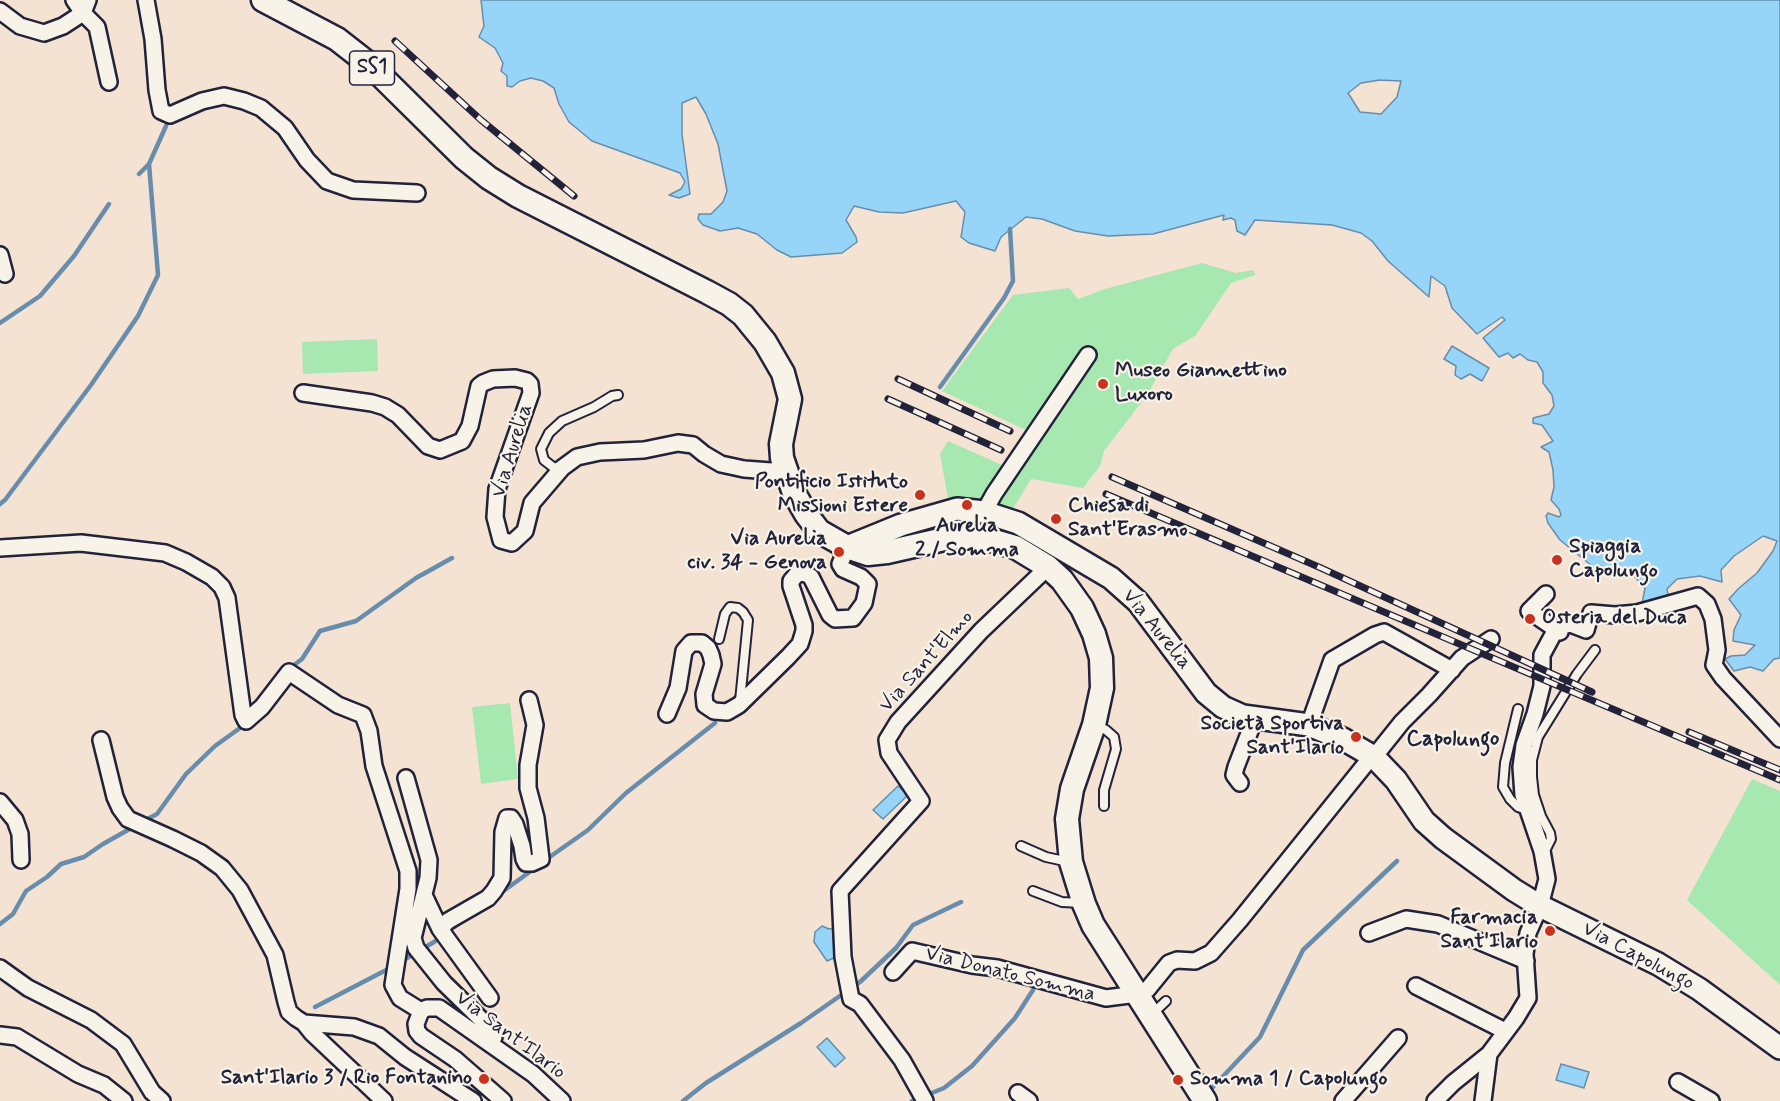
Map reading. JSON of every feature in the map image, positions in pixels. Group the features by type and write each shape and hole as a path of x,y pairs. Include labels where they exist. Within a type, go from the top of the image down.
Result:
{"main road":[{"name":"SS1","path":"263,0 337,39 369,64 464,158 489,178 518,196 707,292 743,315 765,342 783,373 790,399 781,444 785,469"},
{"path":"785,469 794,493 819,531 847,547"},
{"name":"Via Donato Somma","path":"847,547 868,554 887,552 952,537 981,537 1015,548 1048,567 1062,580 1082,608 1094,634 1101,658 1102,688 1094,725 1072,789 1067,819 1071,862 1093,925 1137,994 1159,1008 1205,1101"}],"street":[{"path":"74,0 86,7 96,27 109,82"},
{"path":"146,0 161,111 170,115 202,101 224,96 244,101 261,108 285,128 307,160 327,181 353,190 417,193"},
{"path":"0,10 20,26 44,33 63,26 86,7"},
{"path":"0,255 5,274"},
{"path":"984,512 1088,355"},
{"name":"Via Aurelia","path":"303,393 385,407 398,415 428,446 440,450 462,441 470,426 479,386 483,382 515,378 527,381 530,384 531,393 497,489 495,517 501,540 512,543 525,531 532,503 562,468 577,457 600,452 644,450 678,443 693,445 721,464 744,469 771,471 785,469"},
{"name":"Via Aurelia","path":"847,547 902,525 957,509 984,512 1018,523 1111,578 1138,603 1206,693 1223,707 1243,716 1309,725 1343,739 1373,756 1396,780 1424,821 1443,838 1514,890 1540,906"},
{"path":"0,548 81,543 165,553 186,562 212,577 222,587 226,598 243,715 246,721 262,707 290,672 338,705 363,715 369,732 374,766 408,871 408,889 393,985 400,998 421,1011"},
{"path":"667,714 678,688 684,651 692,644 702,643 708,648 713,664 704,694 705,705 714,711 727,712 739,705 788,657 803,638 804,625 791,586 794,577 806,573 811,577 830,615 835,620 853,618 862,608 868,584 861,577 843,569 840,564 847,547"},
{"name":"Via Sant'Elmo","path":"925,1101 902,1060 860,1004 851,999 843,957 840,891 921,801 889,753 887,740 898,722 981,631 1048,567"},
{"path":"1546,594 1529,611 1561,629"},
{"path":"1435,1101 1489,1054 1528,998 1526,961 1528,933 1540,906 1546,879 1543,854 1523,795 1521,767 1524,745 1536,714 1542,686 1542,655 1561,629 1568,623 1586,630 1591,613 1615,615 1637,613 1698,596 1707,604 1713,619 1717,650 1714,665 1723,678 1780,739"},
{"path":"1309,725 1332,660 1375,635 1384,632 1452,670"},
{"path":"1137,994 1147,990 1169,963 1177,960 1195,961 1211,953 1402,722 1462,658 1491,639"},
{"path":"440,929 448,921 488,898 502,878 503,832 507,818 511,818 514,824 526,863 541,859 536,818 528,788 528,765 535,725 529,700"},
{"path":"1240,783 1234,776 1236,767 1255,718"},
{"path":"101,740 115,797 128,819 201,853 222,868 240,890 275,955 289,1012 304,1023 318,1040 384,1101"},
{"path":"406,778 429,860 424,896 413,938 416,948 444,983 492,1030 494,1036 490,1044"},
{"path":"0,801 15,820 20,834 21,860"},
{"path":"424,896 440,929 490,999"},
{"name":"Via Capolungo","path":"1540,906 1658,964 1699,989 1780,1048"},
{"path":"1369,933 1406,919 1438,924 1526,961"},
{"name":"Via Donato Somma","path":"892,972 912,951 972,965 997,968 1106,998 1137,994"},
{"path":"0,968 28,988 91,1020 123,1044 152,1092 162,1101"},
{"path":"1416,986 1505,1031"},
{"name":"Via Sant'Ilario","path":"503,1101 455,1059 421,1036 416,1024 421,1011 427,1008 439,1008 533,1074 562,1101"},
{"path":"304,1023 354,1027 379,1036 405,1057 473,1101"},
{"path":"0,1035 17,1037 78,1074 104,1085 124,1101"},
{"path":"1343,1101 1398,1038"},
{"path":"1483,1101 1489,1054"},
{"path":"1678,1082 1712,1101"}],"lane":[{"path":"562,468 553,467 544,460 541,449 549,433 562,421 618,395"},
{"path":"719,639 725,614 730,607 738,608 748,620 739,705"},
{"path":"1543,854 1551,839 1534,795 1532,760 1538,737 1577,674 1595,650"},
{"path":"1518,709 1505,763 1503,787 1518,807 1527,810"},
{"path":"1094,725 1106,730 1114,738 1116,749 1104,790 1104,806"},
{"path":"1021,846 1046,857 1071,862"},
{"path":"1033,891 1062,902 1084,904"}],"green space":[{"path":"1202,263 1236,273 1254,270 1255,275 1231,283 1196,335 1173,349 1147,395 1104,451 1100,466 1083,488 1031,479 1011,512 989,501 948,498 940,454 948,441 1004,466 1026,430 942,391 1013,295 1069,288 1078,299 1105,289"},
{"path":"377,339 378,371 303,374 302,342"},
{"path":"510,703 518,779 481,784 472,707"},
{"path":"1752,779 1780,791 1780,985 1687,900"}],"water":[{"path":"481,0 1780,0 1780,658 1774,659 1763,671 1750,667 1734,671 1725,659 1745,655 1755,645 1733,641 1734,630 1741,615 1729,599 1757,573 1773,551 1777,541 1763,536 1734,556 1721,570 1722,582 1700,576 1677,579 1667,589 1668,595 1642,604 1645,588 1629,571 1625,575 1615,575 1601,566 1597,570 1560,540 1548,523 1546,516 1548,513 1559,517 1561,515 1551,500 1554,487 1549,452 1541,447 1553,441 1542,425 1533,423 1533,418 1549,414 1554,406 1552,395 1543,383 1543,372 1537,362 1528,360 1520,354 1513,358 1508,353 1499,357 1483,338 1505,320 1502,317 1477,334 1452,308 1445,286 1431,276 1429,297 1388,261 1372,241 1361,233 1332,225 1255,220 1245,235 1237,231 1235,220 1231,218 1223,220 1224,215 1153,234 1108,236 1075,231 1042,219 1026,217 1001,237 995,251 969,243 961,237 965,212 956,201 903,213 879,212 854,206 846,220 857,242 842,253 791,257 777,250 757,234 738,228 720,231 703,225 698,219 699,214 711,214 723,202 727,191 718,144 706,114 696,97 682,103 682,134 690,194 679,198 669,195 681,189 685,182 680,173 592,141 569,122 559,104 554,88 543,81 531,78 520,81 512,87 507,86 507,76 501,71 503,63 495,48 479,37 484,26","holes":["1380,80 1401,81 1397,97 1381,114 1360,112 1348,93 1361,83"]},
{"path":"1452,346 1489,368 1482,381 1470,374 1461,379 1455,375 1456,366 1444,359"},
{"path":"898,786 908,795 883,819 873,810"},
{"path":"822,926 829,929 835,928 836,957 827,961 814,942 815,932"},
{"path":"827,1038 845,1058 835,1067 817,1047"},
{"path":"1561,1064 1589,1072 1584,1088 1556,1080"}],"waterway":[{"path":"0,504 91,385 138,316 158,275 149,164 166,126"},
{"path":"139,174 149,164"},
{"path":"0,323 40,296 74,256 109,204"},
{"path":"940,387 1004,298 1013,281 1010,229"},
{"path":"290,668 302,659 320,631 356,621 416,578 452,558"},
{"path":"142,822 157,814 186,774 244,722"},
{"path":"544,861 588,830 626,793 715,723"},
{"path":"0,924 13,914 26,891 61,864 84,857 135,826"},
{"path":"1212,1088 1260,1037 1303,950 1397,861"},
{"path":"498,895 535,868"},
{"path":"683,1101 706,1083 801,1023 860,982 896,948 913,925 961,902"},
{"path":"402,961 434,942 462,921"},
{"path":"315,1007 392,967"},
{"path":"912,1101 944,1088 972,1066 1015,1018 1033,990"}],"railway":[{"path":"395,41 481,120 574,196"},
{"path":"898,379 1010,431"},
{"path":"888,399 1001,450"},
{"path":"1112,477 1321,568 1592,692"},
{"path":"1106,494 1780,780"},
{"path":"1689,732 1780,770"}],"place":[{"name":"Museo Giannettino Luxoro","path":"1103,384"},
{"name":"Pontificio Istituto Missioni Estere","path":"920,495"},
{"name":"Aurelia 2 / Somma","path":"967,505"},
{"name":"Chiesa di Sant'Erasmo","path":"1056,519"},
{"name":"Via Aurelia civ. 34 - Genova","path":"839,552"},
{"name":"Spiaggia Capolungo","path":"1557,560"},
{"name":"Osteria del Duca","path":"1530,619"},
{"name":"Società Sportiva Sant'Ilario","path":"1356,737"},
{"name":"Farmacia Sant'Ilario","path":"1550,931"},
{"name":"Sant'Ilario 3 / Rio Fontanino","path":"484,1079"},
{"name":"Somma 1 / Capolungo","path":"1178,1080"}],"district":[{"name":"Capolungo","path":"1453,740"}]}
